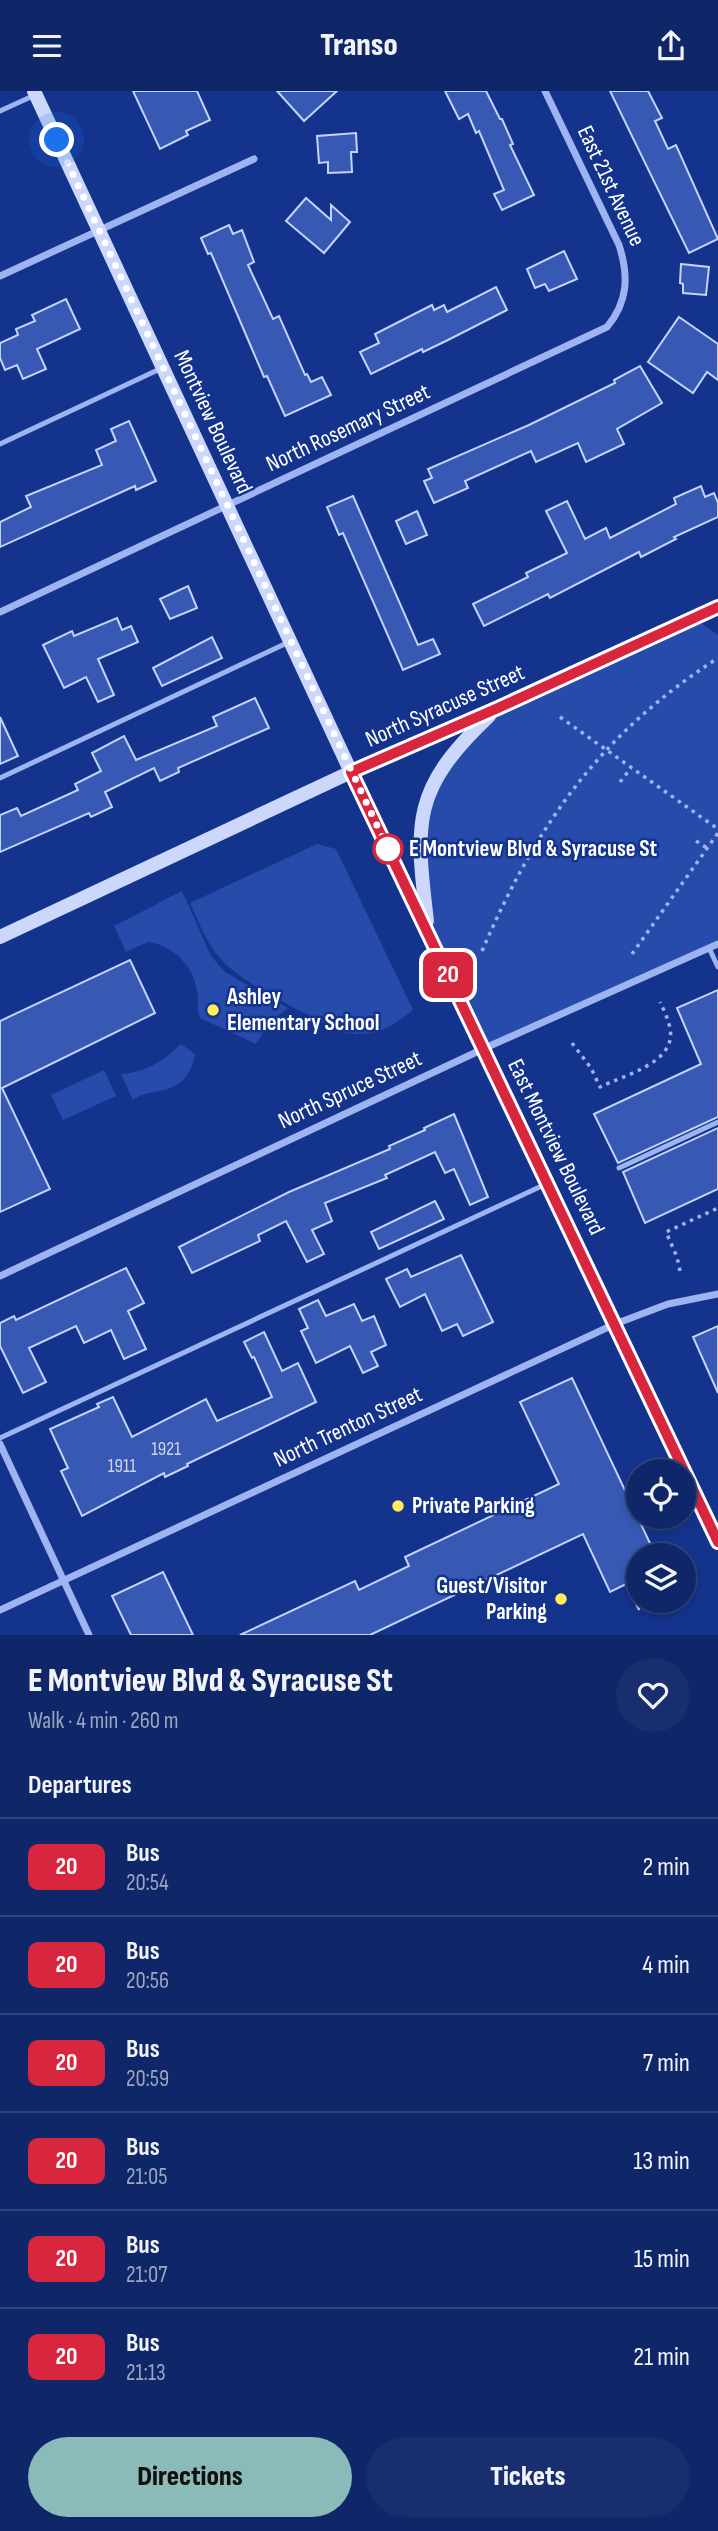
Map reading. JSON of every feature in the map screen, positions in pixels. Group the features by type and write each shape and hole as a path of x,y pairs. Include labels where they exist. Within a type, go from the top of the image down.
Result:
{"main road":[{"name":"Montview Boulevard","path":"35,93 351,772"},
{"name":"North Syracuse Street","path":"0,937 351,772 718,607"},
{"path":"429,935 419,854 422,811 427,796 451,757 467,736 498,708"},
{"name":"East Montview Boulevard","path":"351,772 718,1543"}],"street":[{"name":"East 21st Avenue","path":"545,91 619,245 626,266 623,300"},
{"path":"0,276 254,159"},
{"name":"North Rosemary Street","path":"0,612 593,336 612,321 623,300"},
{"name":"North Spruce Street","path":"0,1276 483,1049 718,944"},
{"name":"North Trenton Street","path":"0,1609 615,1324 668,1304 718,1294"},
{"path":"0,1444 89,1635"}],"lane":[{"path":"0,111 35,93"},
{"path":"0,444 163,367"},
{"path":"0,778 290,641"},
{"path":"709,948 718,967"},
{"path":"619,1168 718,1122"},
{"path":"0,1438 548,1183"}],"path":[{"path":"482,951 506,896 532,847 569,793 605,750 650,707 718,658"},
{"path":"560,717 718,831 632,954"},
{"path":"620,782 631,768"},
{"path":"696,841 707,848"},
{"path":"572,1043 591,1068 600,1087 657,1060 666,1052 670,1042 670,1029 660,1002"},
{"path":"680,1272 677,1257 666,1232 718,1208"}],"shaded area":[{"path":"694,618 718,635 718,944 483,1049 429,935 427,796 498,708"},
{"path":"317,844 336,849 413,1010 382,1030 365,1034 344,1033 254,985 222,961 203,932 190,903"},
{"path":"182,891 211,956 225,972 288,1008 269,1023 256,1044 200,1018 195,981 186,965 166,947 148,942 126,952 114,926"},
{"path":"181,1044 195,1054 191,1068 181,1082 169,1089 133,1100 121,1074 154,1065"},
{"path":"104,1070 116,1096 63,1120 51,1095"}],"building":[{"path":"133,91 197,91 210,120 186,131 188,135 160,149"},
{"path":"277,91 337,91 304,121"},
{"path":"445,91 486,91 502,119 513,144 510,145 534,195 502,210 494,194 504,190 479,131 476,133 468,114 459,119"},
{"path":"610,91 648,91 662,118 655,121 668,149 676,145 718,239 689,253"},
{"path":"356,133 357,152 351,152 352,172 328,173 328,162 319,163 317,136"},
{"path":"306,198 331,220 331,205 350,222 324,253 286,221"},
{"path":"229,225 233,234 242,230 254,262 248,265 273,319 279,316 305,375 307,374 311,382 322,377 331,395 285,416 267,376 264,377 211,253 208,254 201,238"},
{"path":"564,251 577,279 549,291 545,284 535,288 527,269"},
{"path":"681,264 709,267 706,295 683,293 683,284 680,283"},
{"path":"496,287 507,310 423,352 422,349 371,374 360,352 379,343 375,334 432,305 434,310 444,305 447,312"},
{"path":"66,299 80,329 37,349 46,369 23,379 17,365 5,370 0,358 0,343 18,335 16,329 35,321 32,315"},
{"path":"679,317 718,344 718,380 707,372 693,393 648,362"},
{"path":"640,366 662,403 617,429 624,444 586,462 578,443 536,462 531,451 465,481 468,488 434,503 424,481 432,478 428,469 529,425 615,383 614,380"},
{"path":"129,421 156,481 136,490 135,486 0,547 0,522 31,507 26,496 102,465 96,450 116,441 111,429"},
{"path":"701,486 705,497 714,493 718,503 718,517 674,537 676,539 641,557 639,552 550,598 548,594 484,626 473,604 528,577 526,573 567,553 546,511 567,501 585,539 606,528 610,538 676,504 674,498"},
{"path":"353,496 418,645 433,639 440,654 403,670 343,533 339,535 327,507"},
{"path":"417,511 427,535 406,544 396,521"},
{"path":"188,586 197,608 170,619 160,599"},
{"path":"117,618 122,630 131,626 138,642 98,659 114,695 98,702 86,677 64,688 43,645 72,631 74,636"},
{"path":"212,637 222,658 162,686 153,668"},
{"path":"255,698 269,728 178,768 179,772 160,781 154,768 105,792 112,807 91,817 89,813 0,852 0,815 17,808 21,816 78,790 75,784 101,771 92,753 124,736 136,760 217,726 213,717"},
{"path":"0,717 18,756 0,764"},
{"path":"130,960 155,1013 2,1088 50,1189 0,1212 0,1021"},
{"path":"718,990 718,1117 618,1163 594,1114 701,1064 677,1008"},
{"path":"454,1114 488,1197 470,1205 454,1169 445,1173 435,1152 385,1175 387,1178 325,1203 332,1221 312,1230 324,1254 307,1262 286,1221 258,1235 260,1241 192,1273 179,1247 289,1192 390,1149 389,1146"},
{"path":"718,1128 718,1189 645,1223 623,1172"},
{"path":"435,1201 444,1219 379,1249 371,1232"},
{"path":"461,1255 493,1322 463,1336 457,1324 442,1331 425,1294 400,1307 386,1279 407,1269 411,1277"},
{"path":"126,1268 144,1303 128,1311 146,1349 124,1359 111,1330 84,1343 76,1326 29,1348 46,1382 23,1393 0,1346 0,1323 14,1316 16,1320"},
{"path":"318,1300 326,1316 354,1304 362,1321 374,1316 386,1345 371,1352 378,1366 363,1373 350,1346 316,1363 301,1331 308,1328 299,1309"},
{"path":"718,1326 718,1393 693,1337"},
{"path":"264,1332 282,1371 298,1363 316,1402 165,1477 164,1473 82,1516 61,1471 68,1468 50,1429 99,1407 97,1404 113,1397 132,1437 206,1399 217,1421 272,1397 254,1357 252,1358 244,1342"},
{"path":"572,1378 626,1492 626,1529 643,1529 650,1543 626,1543 626,1584 610,1592 583,1534 370,1635 240,1635 355,1581 359,1590 409,1566 405,1557 559,1484 520,1402"},
{"path":"163,1572 193,1635 131,1635 112,1596"}],"bus line":[{"name":"20","path":"718,607 351,772 718,1542"}],"place":[{"name":"E Montview Blvd & Syracuse St","path":"388,849"},
{"name":"Ashley Elementary School","path":"213,1010"},
{"name":"Private Parking","path":"398,1506"},
{"name":"Guest/Visitor Parking","path":"561,1599"}],"route":[{"path":"57,140 388,849"}]}
